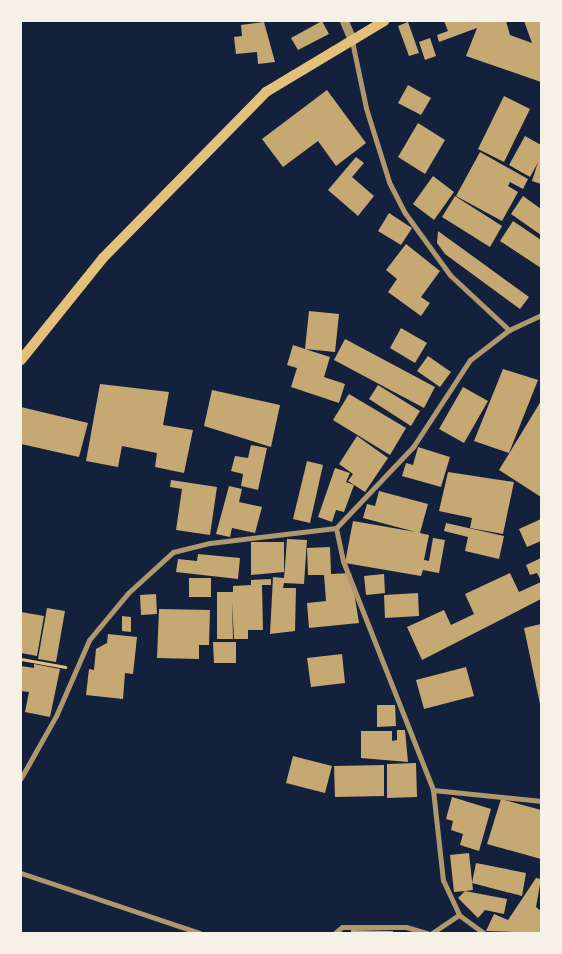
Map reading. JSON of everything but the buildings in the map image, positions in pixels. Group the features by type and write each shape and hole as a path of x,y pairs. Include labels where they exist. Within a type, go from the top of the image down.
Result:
{"main road":[{"path":"21,360 103,258 259,99 384,21"}],"street":[{"path":"344,21 352,40 366,108 389,182 405,214 450,275 509,330"},
{"path":"21,778 56,716 76,670 100,627 173,552 220,541 336,528 413,447 470,360 509,330 541,314"},
{"path":"336,528 343,561 433,790 443,880 459,915 484,933"},
{"path":"433,790 541,801"},
{"path":"21,873 199,933"},
{"path":"432,933 459,915"},
{"path":"335,933 342,927 406,927 426,933"}],"path":[{"path":"21,659 76,670"}]}
